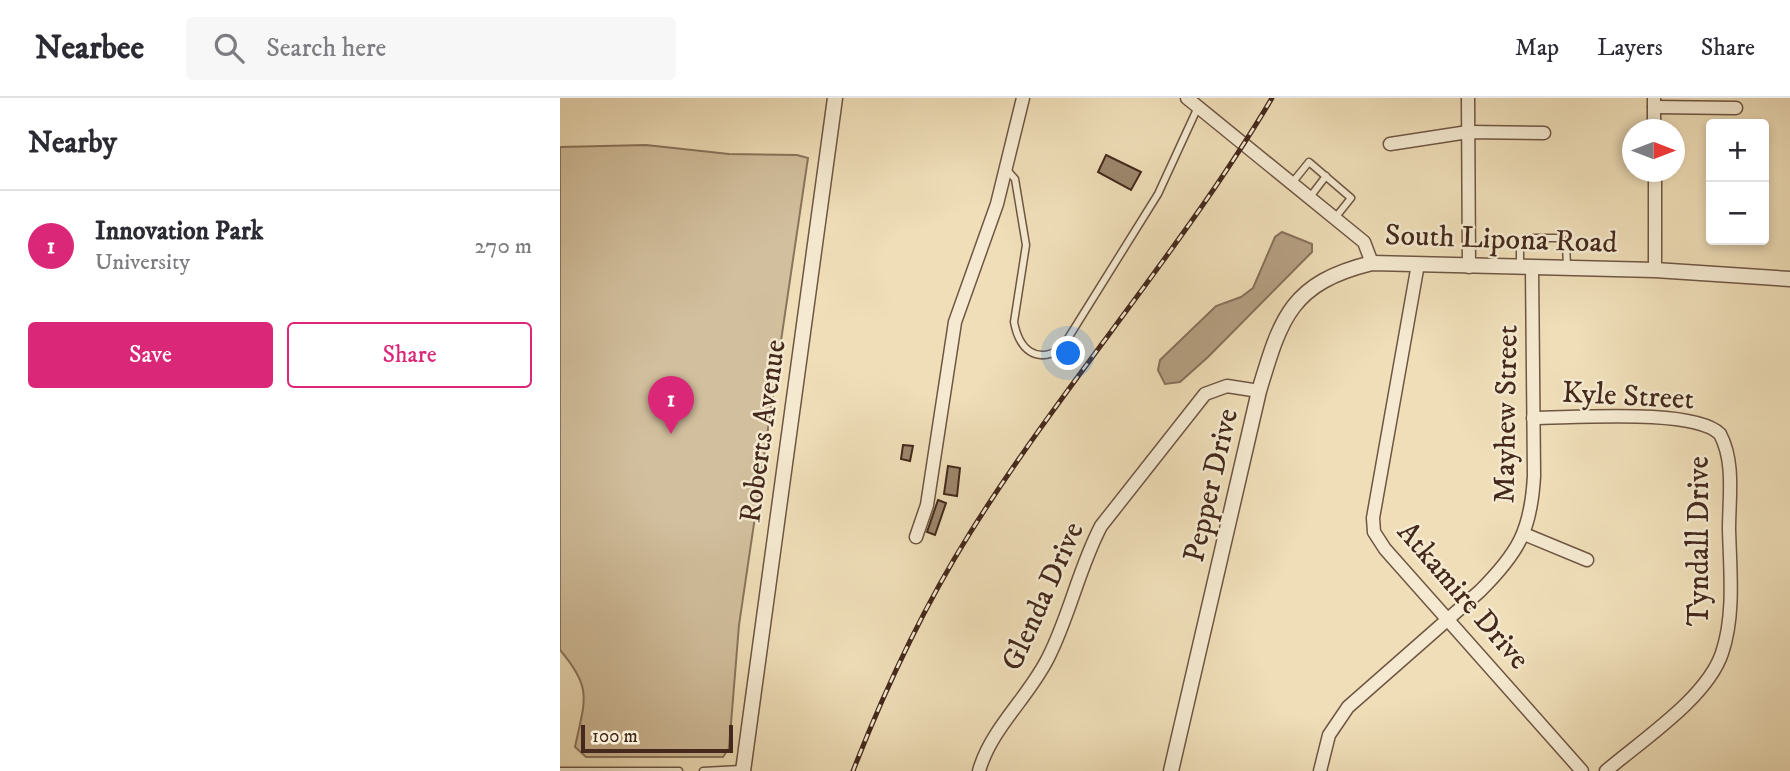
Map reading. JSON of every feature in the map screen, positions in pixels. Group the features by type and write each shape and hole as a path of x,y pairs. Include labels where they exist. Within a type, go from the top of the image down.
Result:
{"street":[{"name":"Roberts Avenue","path":"743,770 835,98"},
{"path":"916,537 927,505 955,322 1007,170 1023,98"},
{"name":"South Lipona Road","path":"1187,98 1364,242 1372,263 1655,270 1790,279"},
{"path":"1468,98 1469,267"},
{"path":"1654,103 1736,107"},
{"path":"1390,144 1468,132 1544,132"},
{"path":"1655,182 1655,270"},
{"name":"Pepper Drive","path":"1171,771 1259,391 1276,333 1289,310 1324,279 1372,263"},
{"name":"Atkamire Drive","path":"1418,264 1373,526 1385,549 1582,771"},
{"name":"Mayhew Street","path":"1320,771 1329,735 1349,707 1499,571 1524,534 1532,503 1533,418 1526,268"},
{"name":"Glenda Drive","path":"979,771 1002,727 1037,679 1050,655 1067,617 1090,548 1101,526 1205,394 1227,386 1259,391"},
{"name":"Kyle Street","path":"1533,418 1665,418 1699,422 1718,431"},
{"name":"Tyndall Drive","path":"1606,771 1697,691 1722,653 1728,615 1729,471 1725,442 1718,431"},
{"path":"1524,534 1587,560"}],"lane":[{"path":"1007,170 1015,179 1026,245 1015,330 1023,347 1029,352 1052,355 1062,348 1158,194 1198,107"},
{"path":"1292,183 1309,162 1351,198 1335,218"},
{"path":"1310,197 1326,176"},
{"path":"1526,268 1520,245 1525,237 1561,238 1566,244 1567,268"},
{"path":"703,771 743,770"},
{"path":"560,771 679,771"}],"shaded area":[{"path":"646,145 729,154 797,155 808,158 739,625 729,748 723,757 586,757 575,747 583,705 582,685 571,663 560,650 560,147"},
{"path":"1282,232 1312,244 1312,252 1208,357 1180,382 1165,384 1158,370 1160,360 1216,306 1241,297 1253,288 1275,237"}],"building":[{"path":"1106,155 1141,172 1131,190 1098,172"},
{"path":"903,445 913,446 910,461 901,459"},
{"path":"948,466 960,468 957,496 944,494"},
{"path":"938,500 946,503 935,535 927,532"}],"railway":[{"path":"853,771 906,649 936,590 970,533 1044,424 1200,209 1272,98"}],"place":[{"name":"Innovation Park","path":"671,434"}]}
